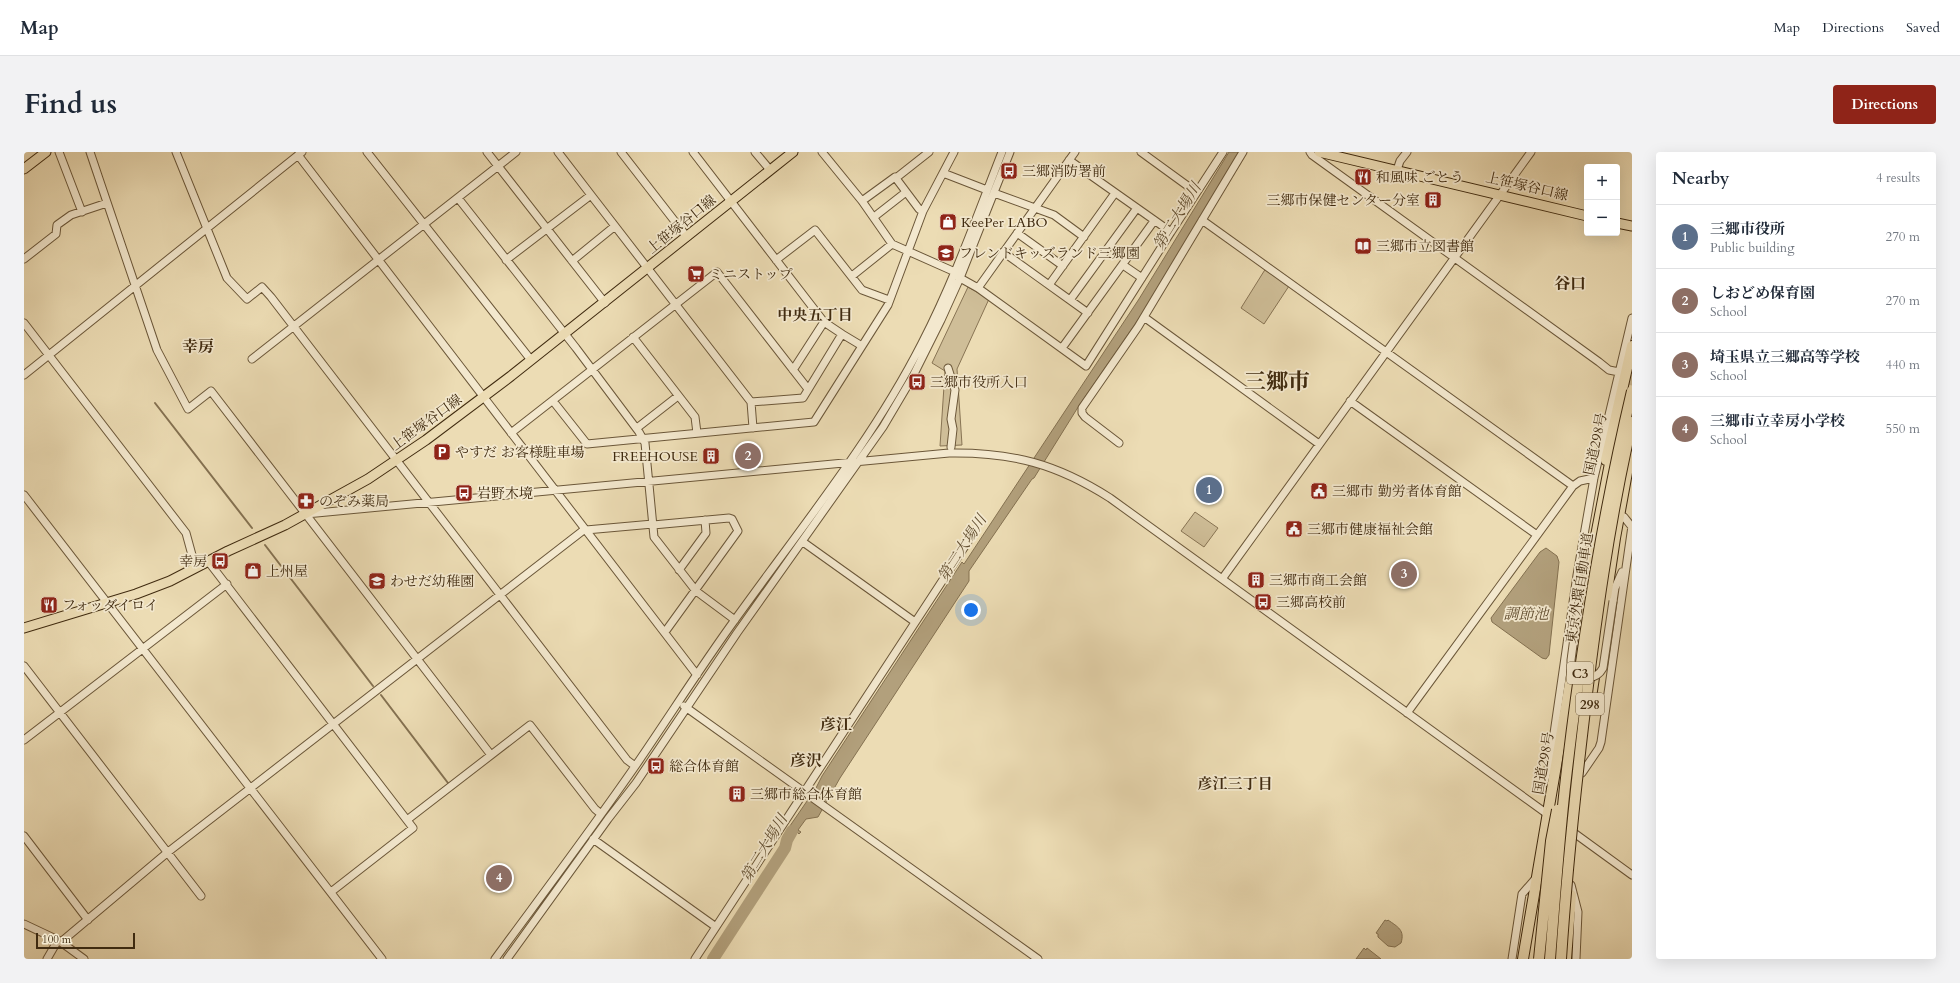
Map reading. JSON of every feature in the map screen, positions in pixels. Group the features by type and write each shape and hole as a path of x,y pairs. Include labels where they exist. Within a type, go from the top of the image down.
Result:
{"highway":[{"name":"国道298号","path":"1589,572 1590,544 1610,422 1632,346"},
{"name":"東京外環自動車道","path":"1550,959 1561,831 1573,719 1608,499 1632,391"},
{"name":"東京外環自動車道","path":"1561,959 1571,837 1593,641 1614,509 1632,422"},
{"name":"国道298号","path":"1523,959 1589,572 1612,453"},
{"name":"298","path":"1566,959 1575,834 1582,773 1609,575 1630,456"},
{"name":"298","path":"1609,575 1617,553 1632,479"},
{"path":"1539,959 1551,842 1565,753 1573,719"}],"main road":[{"path":"24,169 46,152"},
{"name":"上笹塚谷口線","path":"24,628 108,603 170,581 306,514 346,492 397,460 483,397 605,303 793,152"},
{"name":"上笹塚谷口線","path":"1319,152 1584,215"},
{"path":"1620,224 1632,226"}],"street":[{"path":"59,152 82,212"},
{"path":"90,152 135,287 162,361 188,409 211,391 491,755"},
{"path":"176,152 224,272 232,284 247,299 262,287 501,594 627,760 635,766"},
{"path":"367,152 531,360"},
{"path":"487,152 605,303"},
{"path":"252,359 516,152"},
{"path":"558,152 751,402 752,428"},
{"path":"621,152 687,237"},
{"path":"693,152 824,322 862,346"},
{"path":"755,152 770,170"},
{"path":"822,152 862,201 892,244 955,272 960,278 978,288 1086,366 1196,192 1210,174 1222,152"},
{"path":"862,201 896,178 928,152"},
{"path":"553,401 587,444 814,422 889,300 923,211 954,152"},
{"path":"507,959 593,839 636,783 737,633 861,461 912,378 928,348 960,278 991,191 1002,152"},
{"path":"495,959 635,766 735,620 849,463 888,403 918,350 1010,152"},
{"path":"978,288 1075,152"},
{"path":"1141,152 1196,192"},
{"path":"1119,443 1085,417 1082,413 1082,408 1144,317 1243,152"},
{"path":"1310,152 1312,155 1604,366 1619,372"},
{"path":"1397,170 1400,162 1407,152"},
{"path":"1222,579 1453,257 1531,152"},
{"path":"24,375 300,154 378,261 697,675"},
{"path":"1069,160 1171,232"},
{"path":"943,173 1054,215 1084,237"},
{"path":"896,178 919,209 923,211"},
{"path":"874,217 906,192"},
{"path":"1049,285 1115,193"},
{"path":"506,260 591,195"},
{"path":"458,198 644,438 654,537 696,591 735,620"},
{"path":"24,259 56,234 57,224 66,218 107,204"},
{"path":"1070,300 1137,208"},
{"path":"1202,220 1572,486"},
{"path":"1062,348 1154,221"},
{"path":"572,261 616,226"},
{"path":"776,260 815,230 862,290 889,300"},
{"path":"1017,233 1063,266"},
{"path":"852,276 892,244"},
{"path":"1003,252 1088,313"},
{"path":"1123,265 1142,278"},
{"path":"511,433 717,272 808,389"},
{"path":"1144,317 1319,444"},
{"path":"1544,783 1551,754 1577,575 1594,478 1610,422 1619,372 1632,318"},
{"path":"793,370 824,322"},
{"path":"24,323 186,533 192,555 204,563 227,584 413,828 331,892"},
{"path":"751,402 803,398 842,334"},
{"path":"633,337 695,417 697,433"},
{"path":"948,368 955,390 951,419 953,429 951,447"},
{"path":"637,428 678,396"},
{"path":"1350,401 1537,535"},
{"path":"306,514 964,452 988,453 1023,458 1056,469 1110,498 1632,875"},
{"path":"1407,713 1572,486 1580,481 1594,478"},
{"path":"24,495 382,959"},
{"path":"1582,773 1600,748 1601,742 1632,527 1624,517"},
{"path":"47,959 59,941 88,920 168,852 586,530 729,518 732,519 738,531 665,632"},
{"path":"679,570 706,533 705,520"},
{"path":"695,959 807,794 915,622 969,540"},
{"path":"803,542 915,622"},
{"path":"1577,575 1580,584 1580,593 1570,660 1571,671 1577,676 1591,678 1597,676 1603,668 1615,588 1626,563"},
{"path":"24,740 227,584"},
{"path":"24,666 201,896"},
{"path":"678,702 1038,959"},
{"path":"407,820 530,725 595,809 601,814"},
{"path":"1551,754 1555,775"},
{"path":"24,836 88,920"},
{"path":"593,839 716,927"},
{"path":"1512,959 1522,894 1536,878"},
{"path":"1571,885 1578,912 1576,959"},
{"path":"24,924 59,941 84,959"}],"shaded area":[{"path":"1266,268 1289,286 1264,324 1241,308"},
{"path":"968,287 989,299 957,369 962,445 940,446 945,371 932,363"},
{"path":"1195,512 1218,528 1204,547 1181,531"}],"water":[{"path":"1229,152 1240,152 1158,287 1155,295 1080,404 1034,478 969,571 969,581 840,778 818,817 806,819 798,830 801,832 799,834 797,832 788,846 783,845 783,836 816,788 822,776 962,562 964,564 1139,299"},
{"name":"調節池","path":"1546,548 1557,556 1559,562 1549,655 1546,659 1542,658 1492,622 1491,618 1540,552"},
{"path":"1385,920 1388,920 1400,929 1402,935 1401,943 1395,947 1388,946 1378,937 1378,934 1376,933"},
{"path":"1364,948 1366,950 1367,948 1381,959 1356,959"}],"waterway":[{"path":"155,403 252,528"},
{"path":"265,545 373,686"},
{"path":"381,695 448,783"},
{"name":"第二大場川","path":"713,959 785,848 792,831"}],"tunnel":[{"path":"1622,414 1632,369"}],"place":[{"name":"三郷消防署前","path":"1009,171"},
{"name":"和風味 ごとう","path":"1363,177"},
{"name":"三郷市保健センター分室","path":"1433,200"},
{"name":"KeePer LABO","path":"948,222"},
{"name":"三郷市立図書館","path":"1363,246"},
{"name":"フレンドキッズランド三郷園","path":"946,253"},
{"name":"ミニストップ","path":"696,274"},
{"name":"三郷市役所入口","path":"917,382"},
{"name":"やすだ お客様駐車場","path":"442,452"},
{"name":"FREEHOUSE","path":"711,456"},
{"name":"しおどめ保育園","path":"748,456"},
{"name":"三郷市役所","path":"1209,490"},
{"name":"三郷市 勤労者体育館","path":"1319,491"},
{"name":"岩野木境","path":"464,493"},
{"name":"のぞみ薬局","path":"306,501"},
{"name":"三郷市健康福祉会館","path":"1294,529"},
{"name":"幸房","path":"220,561"},
{"name":"上州屋","path":"253,571"},
{"name":"埼玉県立三郷高等学校","path":"1404,574"},
{"name":"三郷市商工会館","path":"1256,580"},
{"name":"わせだ幼稚園","path":"377,581"},
{"name":"三郷高校前","path":"1263,602"},
{"name":"フォッダイロイ","path":"49,605"},
{"name":"総合体育館","path":"656,766"},
{"name":"三郷市総合体育館","path":"737,794"},
{"name":"三郷市立幸房小学校","path":"499,878"}],"district":[{"name":"谷口","path":"1570,283"},
{"name":"中央五丁目","path":"815,315"},
{"name":"幸房","path":"198,346"},
{"name":"三郷市","path":"1277,381"},
{"name":"彦江","path":"836,724"},
{"name":"彦沢","path":"806,760"},
{"name":"彦江三丁目","path":"1235,784"}]}
